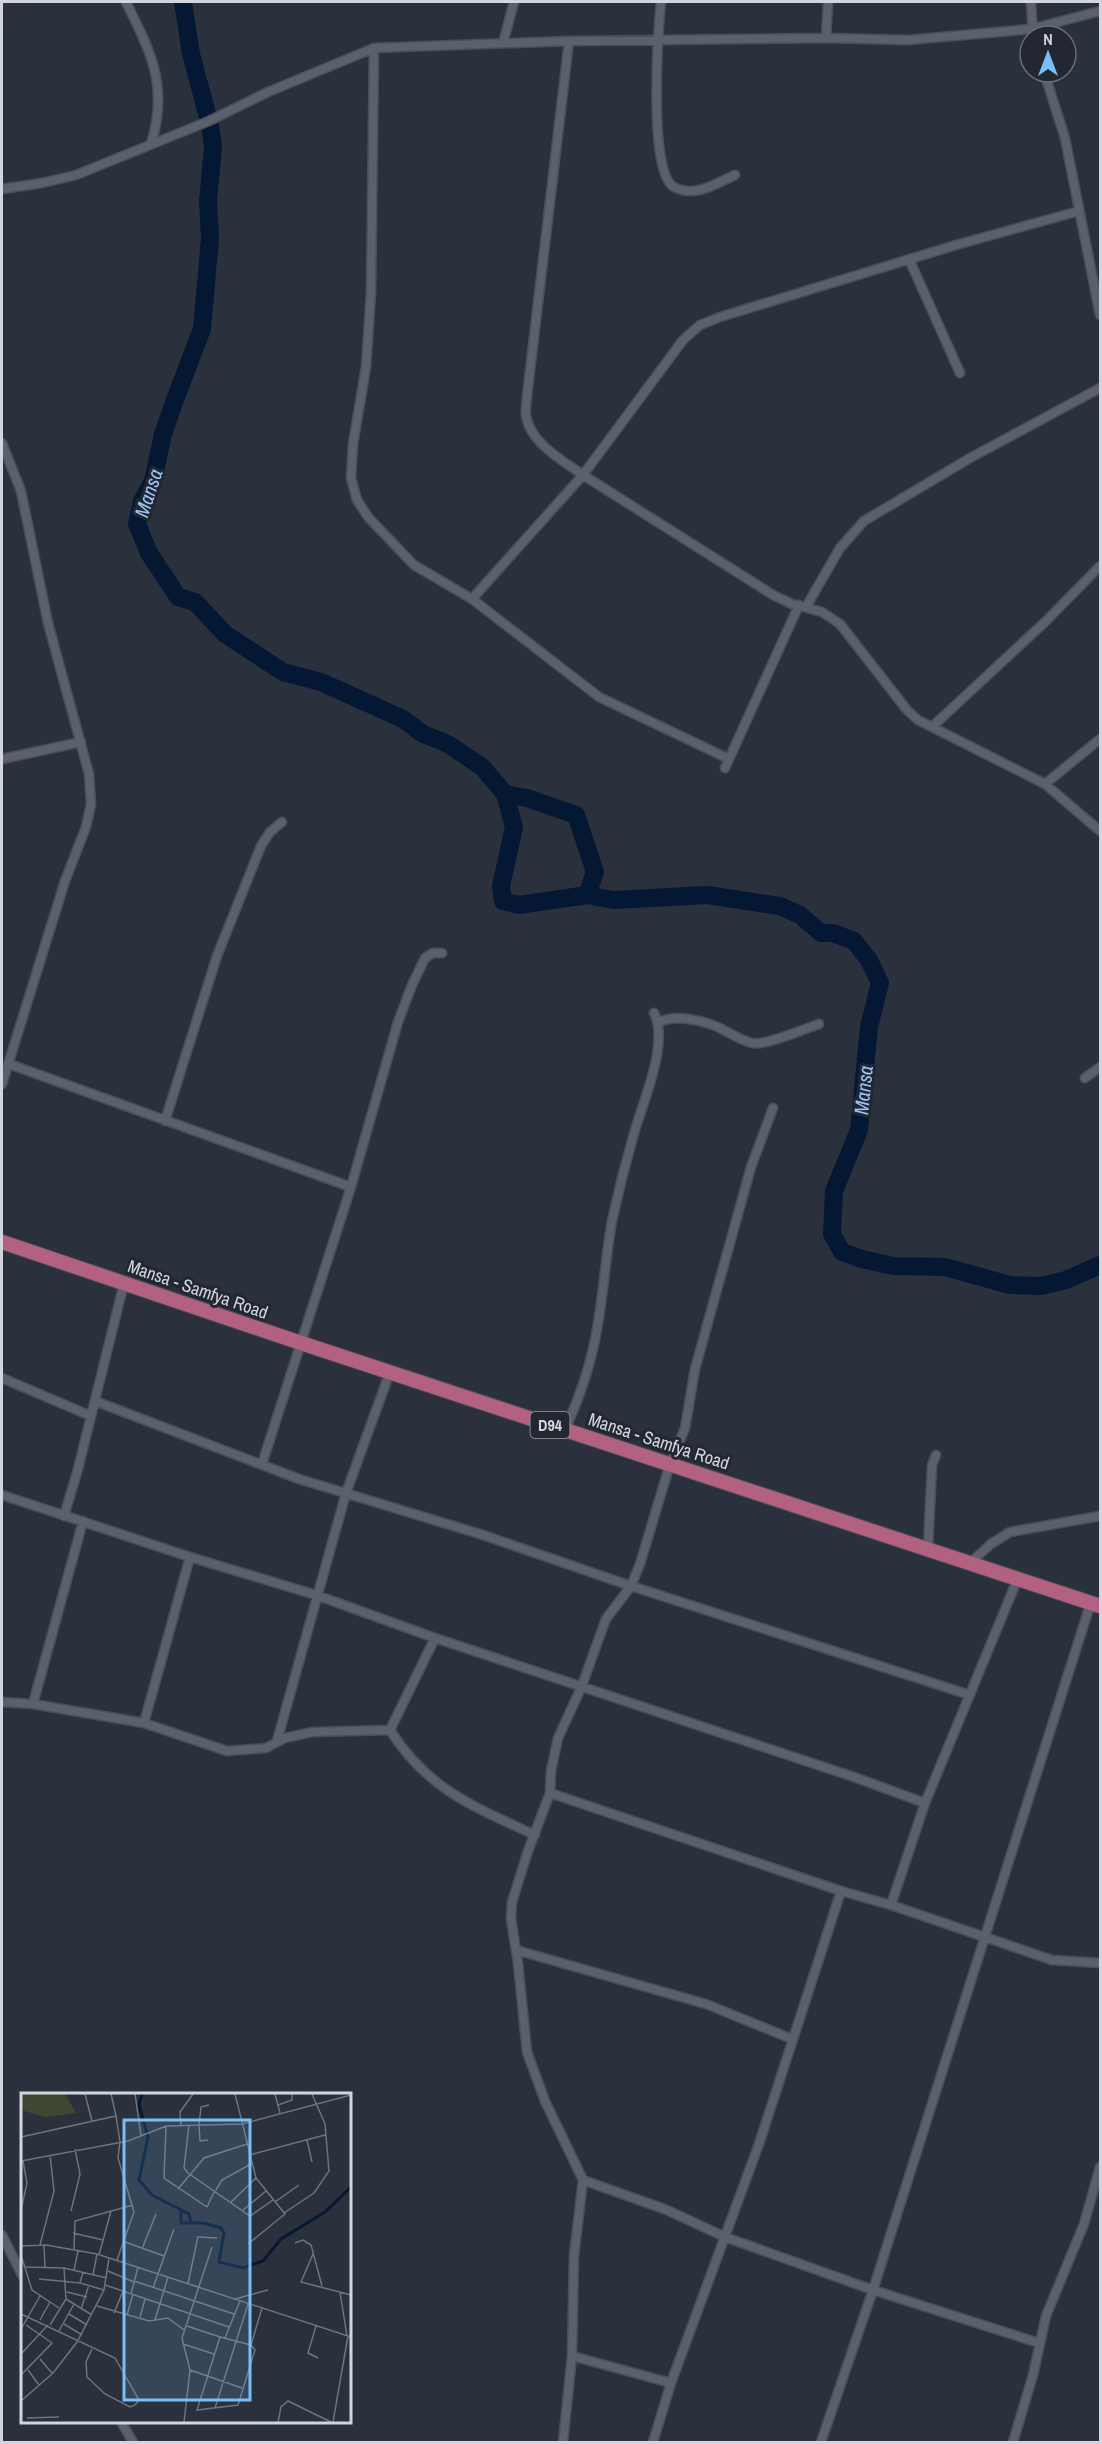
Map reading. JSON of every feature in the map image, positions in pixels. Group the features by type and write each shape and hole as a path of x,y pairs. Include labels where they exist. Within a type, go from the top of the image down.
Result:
{"main road":[{"name":"Mansa - Samfya Road","path":"2,1242 301,1343 1096,1604"}],"street":[{"path":"126,2 152,56 157,79 160,103 152,144"},
{"path":"503,43 514,2"},
{"path":"661,2 657,40 659,147 665,178 673,186 691,192 708,188 735,175"},
{"path":"826,38 828,2"},
{"path":"1031,2 1032,24"},
{"path":"1060,24 1101,11"},
{"path":"2,189 76,175 374,48 569,41 826,38 908,40 1018,34"},
{"path":"569,41 526,416 533,434 559,458 583,475 772,595 822,612 840,624 907,710 918,720 1045,784 1101,831"},
{"path":"374,48 371,292 366,368 353,444 351,478 357,500 368,517 414,565 472,599 599,697 729,759"},
{"path":"1048,84 1063,130 1101,315"},
{"path":"472,599 583,475 683,340 700,325 909,259 1079,211"},
{"path":"909,259 960,373"},
{"path":"725,768 803,606 840,548 864,521 970,458 1101,388"},
{"path":"2,443 21,491 48,623 89,774 91,804 86,826 65,881 2,1084"},
{"path":"933,726 1046,621 1101,566"},
{"path":"1045,784 1101,739"},
{"path":"2,759 81,742"},
{"path":"165,1121 229,924 261,846 282,822"},
{"path":"262,1464 351,1187 398,1022 425,958 433,953 442,953"},
{"path":"565,1430 578,1402 593,1351 612,1223 636,1124 648,1096 653,1076 658,1023 654,1013"},
{"path":"658,1023 674,1018 697,1022 721,1028 753,1043 770,1043 784,1035 819,1024"},
{"path":"9,1064 351,1187"},
{"path":"1085,1078 1101,1067"},
{"path":"563,2442 572,2356 572,2295 583,2180 545,2101 527,2052 511,1919 512,1902 550,1793 551,1771 558,1738 581,1688 606,1619 631,1586 640,1564 670,1464 685,1428 695,1369 751,1167 773,1108"},
{"path":"64,1516 124,1283"},
{"path":"277,1741 346,1493 390,1372"},
{"path":"2,1378 91,1416"},
{"path":"95,1401 299,1479 480,1534 631,1586 970,1695"},
{"path":"928,1548 932,1466 936,1455"},
{"path":"2,1495 190,1557 316,1595 581,1688 832,1770 925,1803"},
{"path":"971,1562 991,1544 1010,1532 1101,1516"},
{"path":"33,1704 83,1521"},
{"path":"144,1723 190,1557"},
{"path":"891,1905 925,1803 1018,1578"},
{"path":"821,2442 873,2290 984,1935 1096,1604"},
{"path":"390,1730 435,1638"},
{"path":"2,1702 33,1704 144,1723 227,1751 266,1748 277,1741 312,1732 390,1730"},
{"path":"390,1730 399,1745 438,1785 465,1803 535,1835"},
{"path":"550,1793 841,1891 984,1935 1052,1960 1101,1963"},
{"path":"653,2442 671,2383 759,2144 841,1891"},
{"path":"516,1950 606,1978 706,2004 792,2039"},
{"path":"1013,2442 1033,2375 1046,2316 1084,2224 1101,2167"},
{"path":"583,2180 667,2210 725,2237 873,2290 1039,2343"},
{"path":"2,2235 21,2273"},
{"path":"572,2356 671,2383"},
{"path":"122,2423 133,2442"}],"waterway":[{"name":"Mansa","path":"183,2 191,54 210,125 213,147 208,201 210,238 202,329 163,434 153,481 142,501 137,524 149,553 178,597 195,602 225,634 283,672 321,682 403,719 423,734 448,744 482,767 505,794 514,827 501,886 503,901 519,905 587,895 613,900 707,895 780,906 800,915 821,933 833,933 854,941 869,960 880,983 869,1027 859,1130 834,1191 832,1234 842,1252 893,1266 945,1267 1010,1285 1041,1286 1066,1280 1100,1265"},
{"name":"Mansa","path":"505,794 527,798 576,815 595,872 587,895"}]}
